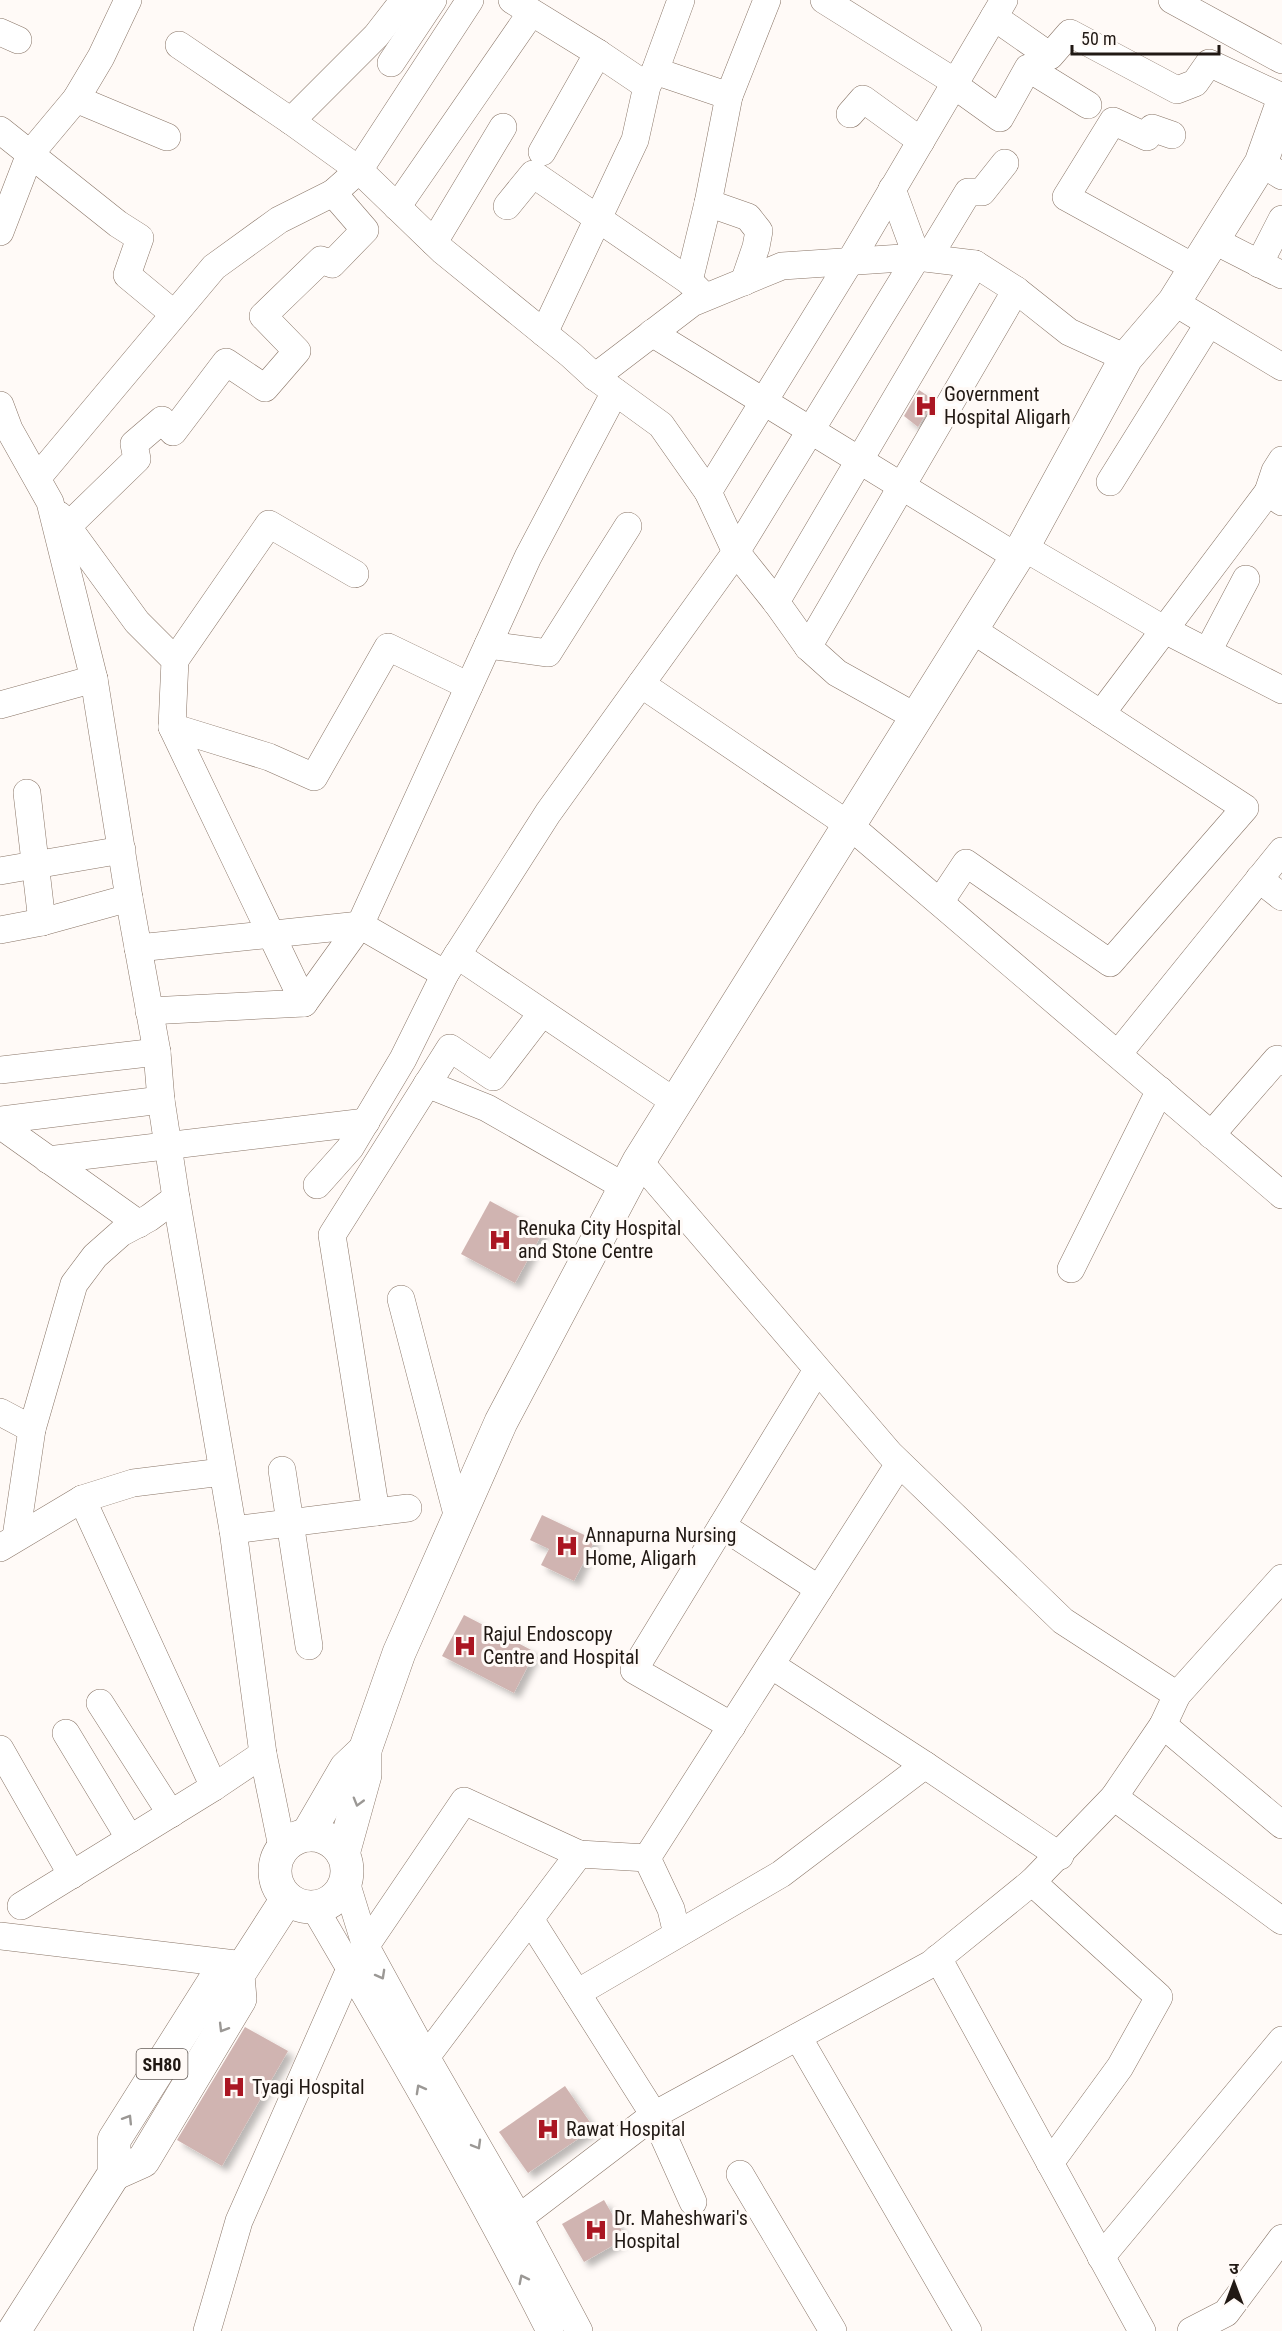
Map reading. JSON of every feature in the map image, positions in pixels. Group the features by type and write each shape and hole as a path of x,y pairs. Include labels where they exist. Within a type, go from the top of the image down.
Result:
{"main road":[{"path":"365,1750 346,1768 295,1841 276,1860 274,1874 278,1888 301,1903 327,1903 339,1894 365,1775 365,1750 399,1653 501,1422 632,1174 1020,552 1126,357 1174,302 1213,240 1272,170 1282,104"},
{"path":"295,1841 322,1836 334,1843 344,1868"},
{"path":"241,1970 301,1903"},
{"name":"SH80","path":"14,2331 114,2174 114,2140 215,1980 241,1970"}],"street":[{"path":"0,232 30,154 75,99 102,57 128,0"},
{"path":"291,121 376,36 404,0"},
{"path":"391,63 433,0"},
{"path":"38,477 214,267 279,220 333,193 360,170 470,0"},
{"path":"544,333 635,140 651,78 681,0"},
{"path":"304,1003 360,924 605,385 652,333 692,303 697,289 708,203 729,96 767,0"},
{"path":"824,0 955,84 1000,118 1028,68 1088,105"},
{"path":"1172,0 1282,60"},
{"path":"397,207 522,6 598,53 651,78 729,96"},
{"path":"708,492 849,263 999,8 1050,56 1070,33 1177,90 1195,83 1209,63 1282,97"},
{"path":"179,45 360,170 434,242 605,385 661,425 708,492 736,552 808,647 837,674 916,717"},
{"path":"542,152 598,53"},
{"path":"75,99 167,137"},
{"path":"850,114 863,99 921,141"},
{"path":"1172,135 1152,128 1147,137 1113,121 1066,197 1195,268"},
{"path":"434,242 504,127"},
{"path":"0,130 118,224 140,238 127,275 174,314"},
{"path":"317,1185 350,1148 403,1059 451,964 548,813 736,552 922,257 968,192 982,192 1005,163"},
{"path":"507,206 533,174 697,289 744,282 782,266 922,257 975,264 1016,290 1069,332 1126,357"},
{"path":"892,189 922,257"},
{"path":"67,527 137,459 134,444 162,420 173,432 226,362 265,388 297,351 262,316 321,260 332,264 365,230 333,193"},
{"path":"708,203 748,217 759,231 744,282"},
{"path":"1213,240 1271,269 1282,219"},
{"path":"776,602 975,264"},
{"path":"808,647 1016,290"},
{"path":"1174,302 1282,367"},
{"path":"1110,482 1209,323"},
{"path":"652,333 902,486 1020,552 1165,630 1279,682"},
{"path":"3,425 38,477 50,502 67,527 137,622 175,660"},
{"path":"1101,714 1165,630 1275,497 1275,471 1282,460"},
{"path":"50,502 94,679 129,898 157,1052 161,1100 176,1198 233,1530 263,1754 295,1841"},
{"path":"304,1003 172,727 175,660 269,524 356,574"},
{"path":"488,645 548,653 628,526"},
{"path":"1208,651 1246,579"},
{"path":"939,902 966,863 1110,963 1245,808 971,629"},
{"path":"172,727 269,757 314,777 388,647 469,686"},
{"path":"0,705 94,679"},
{"path":"640,684 849,825 1282,1195"},
{"path":"27,793 42,922"},
{"path":"0,871 122,850"},
{"path":"1118,1054 1282,851"},
{"path":"1259,879 1282,897"},
{"path":"0,930 42,922 129,898"},
{"path":"138,948 360,924 451,964 542,1012 675,1102"},
{"path":"149,1011 304,1003"},
{"path":"376,1512 332,1235 450,1048 492,1077 542,1012"},
{"path":"0,1070 157,1052"},
{"path":"1211,1135 1277,1059 1282,1062"},
{"path":"427,1084 487,1108 632,1174 818,1370 899,1464 1063,1621 1177,1695"},
{"path":"1071,1269 1160,1090"},
{"path":"0,1119 161,1100"},
{"path":"48,1160 366,1122"},
{"path":"0,1125 139,1224"},
{"path":"8,1543 32,1430 74,1284 95,1256 121,1233 139,1224 176,1198"},
{"path":"401,1299 458,1518"},
{"path":"732,1726 634,1670 818,1370"},
{"path":"0,1412 32,1430"},
{"path":"648,1858 899,1464"},
{"path":"282,1470 309,1646"},
{"path":"8,1543 82,1499 133,1483 222,1472"},
{"path":"82,1499 214,1787"},
{"path":"233,1530 408,1508"},
{"path":"722,1526 819,1589"},
{"path":"519,2218 654,2115 938,1958 1032,1882 1060,1856 1114,1797 1163,1725 1177,1695 1282,1578"},
{"path":"771,1665 1060,1856"},
{"path":"100,1703 171,1814"},
{"path":"1163,1725 1282,1825"},
{"path":"66,1733 130,1839"},
{"path":"0,1749 72,1875"},
{"path":"21,1906 214,1787 263,1754"},
{"path":"577,1993 781,1874 925,1765"},
{"path":"1114,1797 1282,1921"},
{"path":"207,2331 238,2220 358,1958 464,1801 579,1854 648,1858"},
{"path":"426,2057 579,1854"},
{"path":"648,1858 671,1909 678,1934"},
{"path":"344,1868 358,1958 550,2331"},
{"path":"1032,1882 1159,1997 1120,2067 1050,2163"},
{"path":"301,1903 358,1958 426,2057 519,2218 579,2331"},
{"path":"530,1919 654,2115 693,2202"},
{"path":"0,1936 241,1970"},
{"path":"938,1958 1142,2331"},
{"path":"798,2037 968,2331"},
{"path":"1101,2257 1282,2040"},
{"path":"740,2174 833,2331"},
{"path":"1191,2331 1226,2313 1282,2238"}],"building":[{"path":"919,390 934,400 918,427 904,416"},
{"path":"490,1201 544,1230 515,1283 461,1254"},
{"path":"542,1515 595,1540 574,1581 541,1565 549,1549 530,1540"},
{"path":"464,1615 535,1652 514,1693 442,1656"},
{"path":"245,2027 288,2051 222,2166 177,2140"},
{"path":"565,2086 594,2128 528,2173 499,2132"},
{"path":"604,2200 626,2238 584,2262 562,2224"}],"place":[{"name":"Government Hospital Aligarh","path":"926,406"},
{"name":"Renuka City Hospital and Stone Centre","path":"500,1240"},
{"name":"Annapurna Nursing Home, Aligarh","path":"567,1546"},
{"name":"Rajul Endoscopy Centre and Hospital","path":"465,1646"},
{"name":"Tyagi Hospital","path":"234,2087"},
{"name":"Rawat Hospital","path":"548,2129"},
{"name":"Dr. Maheshwari's Hospital","path":"596,2230"}]}
